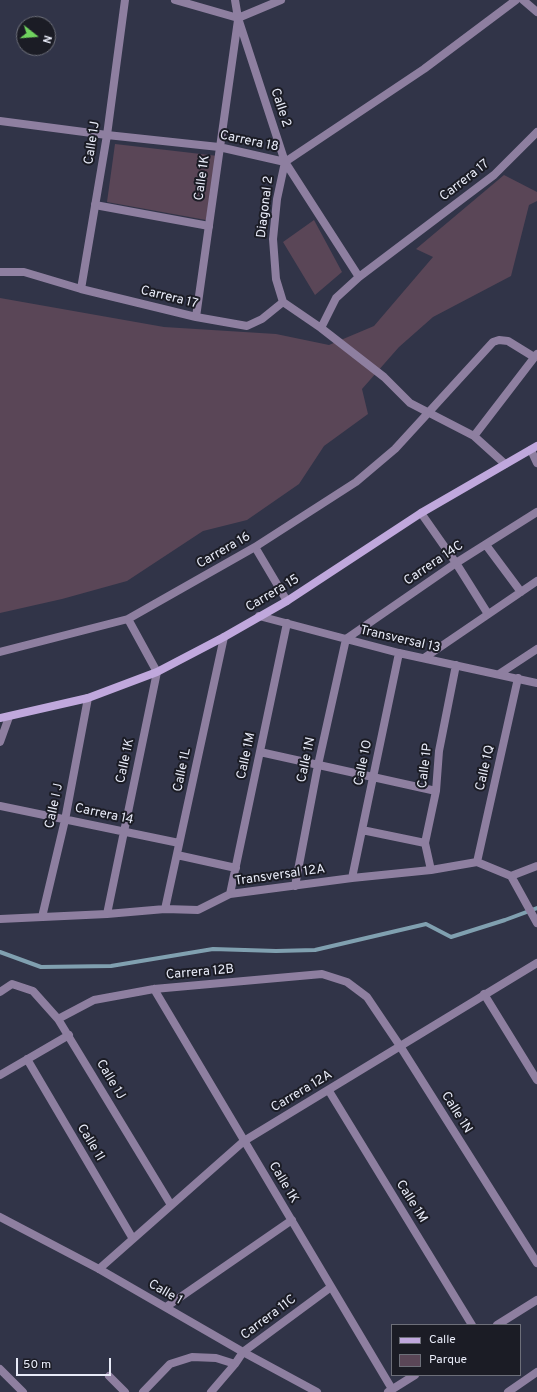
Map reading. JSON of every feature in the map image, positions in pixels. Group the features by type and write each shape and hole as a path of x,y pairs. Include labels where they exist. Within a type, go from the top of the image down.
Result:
{"main road":[{"name":"Carrera 15","path":"4,718 88,698 157,672 224,637 287,601 421,513 534,448"}],"street":[{"name":"Calle 1J","path":"81,289 107,134 124,0"},
{"path":"175,0 238,18 281,0"},
{"name":"Calle 2","path":"235,0 238,18 285,162 359,277"},
{"name":"Carrera 18","path":"0,121 219,147 285,162 424,69 516,0"},
{"path":"523,0 537,12"},
{"name":"Calle 1K","path":"196,317 238,18"},
{"name":"Carrera 17","path":"321,328 336,298 359,277 494,175 537,132"},
{"name":"Diagonal 2","path":"283,302 276,279 273,239 277,199 285,162"},
{"path":"95,205 209,226"},
{"name":"Carrera 17","path":"0,272 24,272 81,289 196,317 247,326 262,319 283,302"},
{"path":"283,302 321,328 384,377 410,403 474,436 505,464"},
{"name":"Carrera 16","path":"0,652 128,619 254,548 356,482 395,449 493,342 500,340 508,341 536,356"},
{"path":"474,436 536,356"},
{"path":"534,448 537,463"},
{"name":"Carrera 14C","path":"346,639 456,564 537,512"},
{"path":"421,513 488,614"},
{"path":"486,545 521,592"},
{"path":"254,548 287,601"},
{"path":"424,658 537,581"},
{"name":"Transversal 13","path":"259,616 399,653 537,683"},
{"path":"128,619 157,672"},
{"name":"Calle 1M","path":"230,894 287,623"},
{"name":"Calle 1L","path":"165,909 224,637"},
{"name":"Calle 1N","path":"295,886 318,765 346,639"},
{"path":"499,674 537,648"},
{"name":"Calle 1O","path":"352,878 399,653"},
{"name":"Calle 1P","path":"431,870 425,843 436,791 439,751 456,665"},
{"name":"Calle 1K","path":"107,914 157,672"},
{"name":"Calle 1Q","path":"476,862 518,678"},
{"name":"Calle I J","path":"42,917 64,820 88,698"},
{"path":"0,742 4,718"},
{"path":"260,752 436,791"},
{"name":"Carrera 14","path":"0,806 179,843"},
{"path":"362,830 425,843"},
{"path":"177,856 236,868"},
{"path":"476,862 511,876 537,923"},
{"name":"Transversal 12A","path":"0,919 107,914 165,909 198,910 230,894 352,878 431,870 476,862"},
{"path":"511,876 537,866"},
{"name":"Carrera 12A","path":"99,1269 244,1141 537,963"},
{"name":"Carrera 12B","path":"58,1019 94,1000 154,989 322,974 348,982"},
{"name":"Calle 1N","path":"348,982 367,997 400,1046 537,1263"},
{"name":"Calle 1J","path":"0,992 12,984 33,991 58,1019 69,1034 171,1205"},
{"name":"Calle 1K","path":"154,989 331,1286 390,1391"},
{"path":"484,994 537,1080"},
{"path":"0,1075 69,1034"},
{"name":"Calle 1I","path":"27,1059 133,1239"},
{"name":"Calle 1M","path":"328,1091 471,1324"},
{"name":"Calle 1","path":"0,1217 99,1269 307,1390 317,1392"},
{"path":"166,1307 292,1220"},
{"name":"Carrera 11C","path":"211,1392 235,1364 243,1352 331,1286"},
{"path":"499,1324 537,1300"},
{"path":"144,1392 170,1364 192,1356 216,1358 235,1364"},
{"path":"0,1369 23,1392"},
{"path":"508,1392 537,1372"},
{"path":"109,1376 125,1392"},
{"path":"390,1391 413,1376"}],"green space":[{"path":"115,144 218,156 206,220 107,202"},
{"path":"504,175 537,192 537,201 529,205 511,276 433,317 399,347 362,389 368,414 324,446 299,484 247,520 203,531 127,581 62,599 0,613 0,298 164,327 276,334 329,345 374,326 433,257 416,249"},
{"path":"314,220 342,272 315,295 283,242"}],"waterway":[{"path":"0,952 41,967 111,966 213,949 276,951 315,950 426,924 451,937 537,908"}]}
